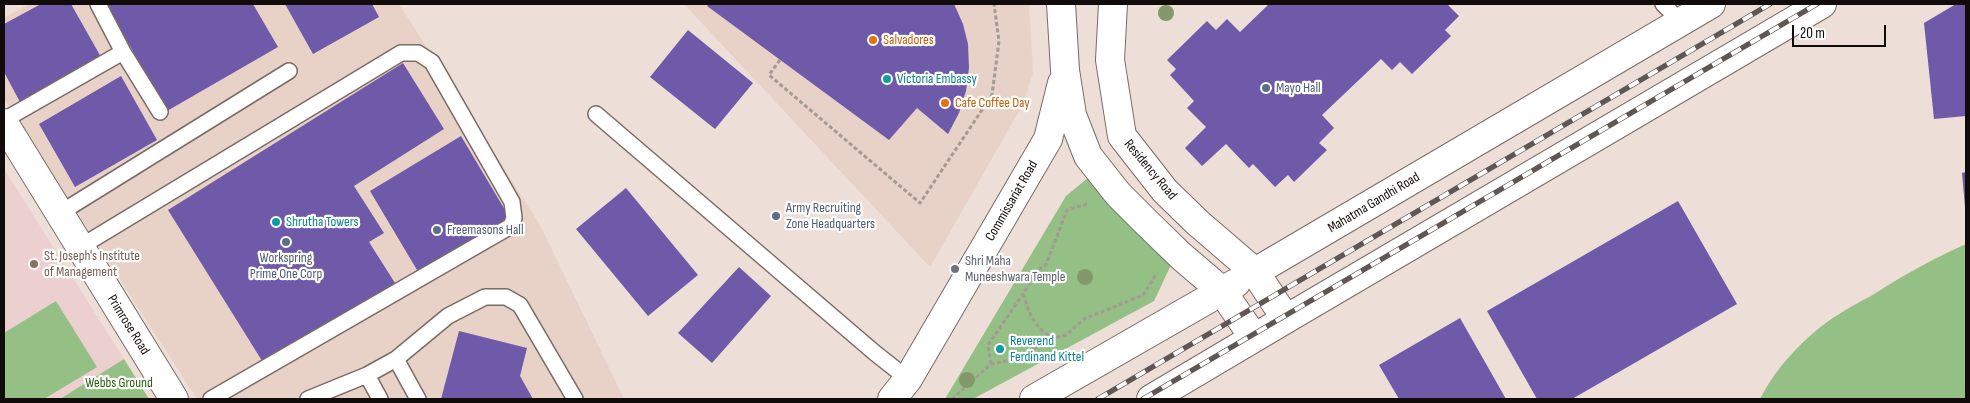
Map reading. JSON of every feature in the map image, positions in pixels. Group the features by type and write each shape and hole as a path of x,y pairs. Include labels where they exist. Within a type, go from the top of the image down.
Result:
{"main road":[{"name":"Commissariat Road","path":"1062,4 1065,70 1072,115 1088,156 1118,194 1145,222 1180,256 1222,291 1254,338"},
{"name":"Residency Road","path":"1113,4 1110,60 1122,136 1165,191 1198,223 1255,272 1286,319"},
{"name":"Mahatma Gandhi Road","path":"1034,399 1255,272 1672,13 1711,4"},
{"path":"1151,399 1822,4"},
{"name":"Commissariat Road","path":"900,389 1048,139 1065,70"},
{"name":"Primrose Road","path":"4,122 174,399"}],"lane":[{"path":"98,4 123,52 160,112"},
{"path":"4,122 123,52"},
{"path":"80,247 401,53 418,54 432,62 512,202 514,218 512,226 211,399"},
{"path":"60,214 289,71"},
{"path":"596,114 875,353 900,389"},
{"path":"308,399 367,375 396,359 448,316 485,297 506,297 520,305 575,399"},
{"path":"396,359 418,399"},
{"path":"367,375 380,399"}],"path":[{"path":"780,60 769,75 920,203 992,95 999,41 994,4"},
{"path":"991,364 988,345 1023,294 1036,271 1046,265 1067,210 1090,203"},
{"path":"952,399 991,364 1011,360 1054,338 1066,335 1084,320 1143,295 1158,270"},
{"path":"1023,294 1032,317 1040,330 1054,338"}],"shaded area":[{"path":"29,4 399,4 540,225 624,399 197,399 4,99 4,18"},
{"path":"684,4 1029,4 1033,73 1023,104 930,267"},
{"name":"St. Joseph's Institute of Management","path":"4,169 124,359 60,399 4,399"}],"green space":[{"path":"1088,178 1171,265 1154,301 973,399 945,399 1066,196"},
{"path":"1966,244 1966,399 1760,399 1776,373 1796,349 1819,328 1847,309 1906,275"},
{"path":"56,301 97,367 44,399 4,399 4,333"},
{"name":"Webbs Ground","path":"124,359 149,399 60,399"}],"building":[{"path":"41,4 71,4 101,57 20,102 4,72 4,24"},
{"path":"106,4 253,4 278,47 167,111"},
{"path":"285,4 372,4 379,17 313,54"},
{"name":"Victoria Embassy","path":"709,4 954,4 963,24 968,44 969,68 966,91 959,113 948,134 917,108 889,140 707,6"},
{"name":"Mayo Hall","path":"1269,4 1447,4 1459,16 1445,30 1451,36 1412,74 1400,62 1392,70 1381,59 1322,115 1334,128 1319,143 1327,150 1294,182 1288,175 1275,187 1253,164 1249,168 1226,144 1202,166 1185,148 1206,127 1187,108 1194,101 1170,75 1176,69 1167,60 1207,21 1216,30 1227,19 1240,32"},
{"path":"1956,4 1966,4 1966,116 1934,119 1924,23"},
{"path":"688,30 753,83 715,129 650,77"},
{"name":"Shrutha Towers","path":"403,63 444,129 354,186 384,233 369,242 395,283 264,364 168,210"},
{"path":"121,76 157,140 75,187 39,124"},
{"path":"461,136 511,220 420,275 370,191"},
{"path":"1966,172 1966,207 1965,207 1962,173"},
{"path":"626,188 698,275 648,316 576,229"},
{"path":"1678,201 1737,304 1572,399 1537,399 1487,311"},
{"path":"739,267 771,296 712,363 678,333"},
{"path":"1460,318 1506,399 1399,399 1379,365"},
{"path":"459,331 527,348 520,376 533,399 441,399"}],"railway":[{"path":"1098,399 1770,4"},
{"path":"1143,399 1817,4"}],"place":[{"name":"Salvadores","path":"873,40"},
{"name":"Victoria Embassy","path":"887,79"},
{"name":"Mayo Hall","path":"1266,88"},
{"name":"Cafe Coffee Day","path":"945,103"},
{"name":"Army Recruiting Zone Headquarters","path":"776,216"},
{"name":"Shrutha Towers","path":"276,222"},
{"name":"Freemasons Hall","path":"437,230"},
{"name":"Workspring Prime One Corp","path":"286,242"},
{"name":"St. Joseph's Institute of Management","path":"34,264"},
{"name":"Shri Maha Muneeshwara Temple","path":"955,269"},
{"name":"Reverend Ferdinand Kittel","path":"1000,349"}]}
